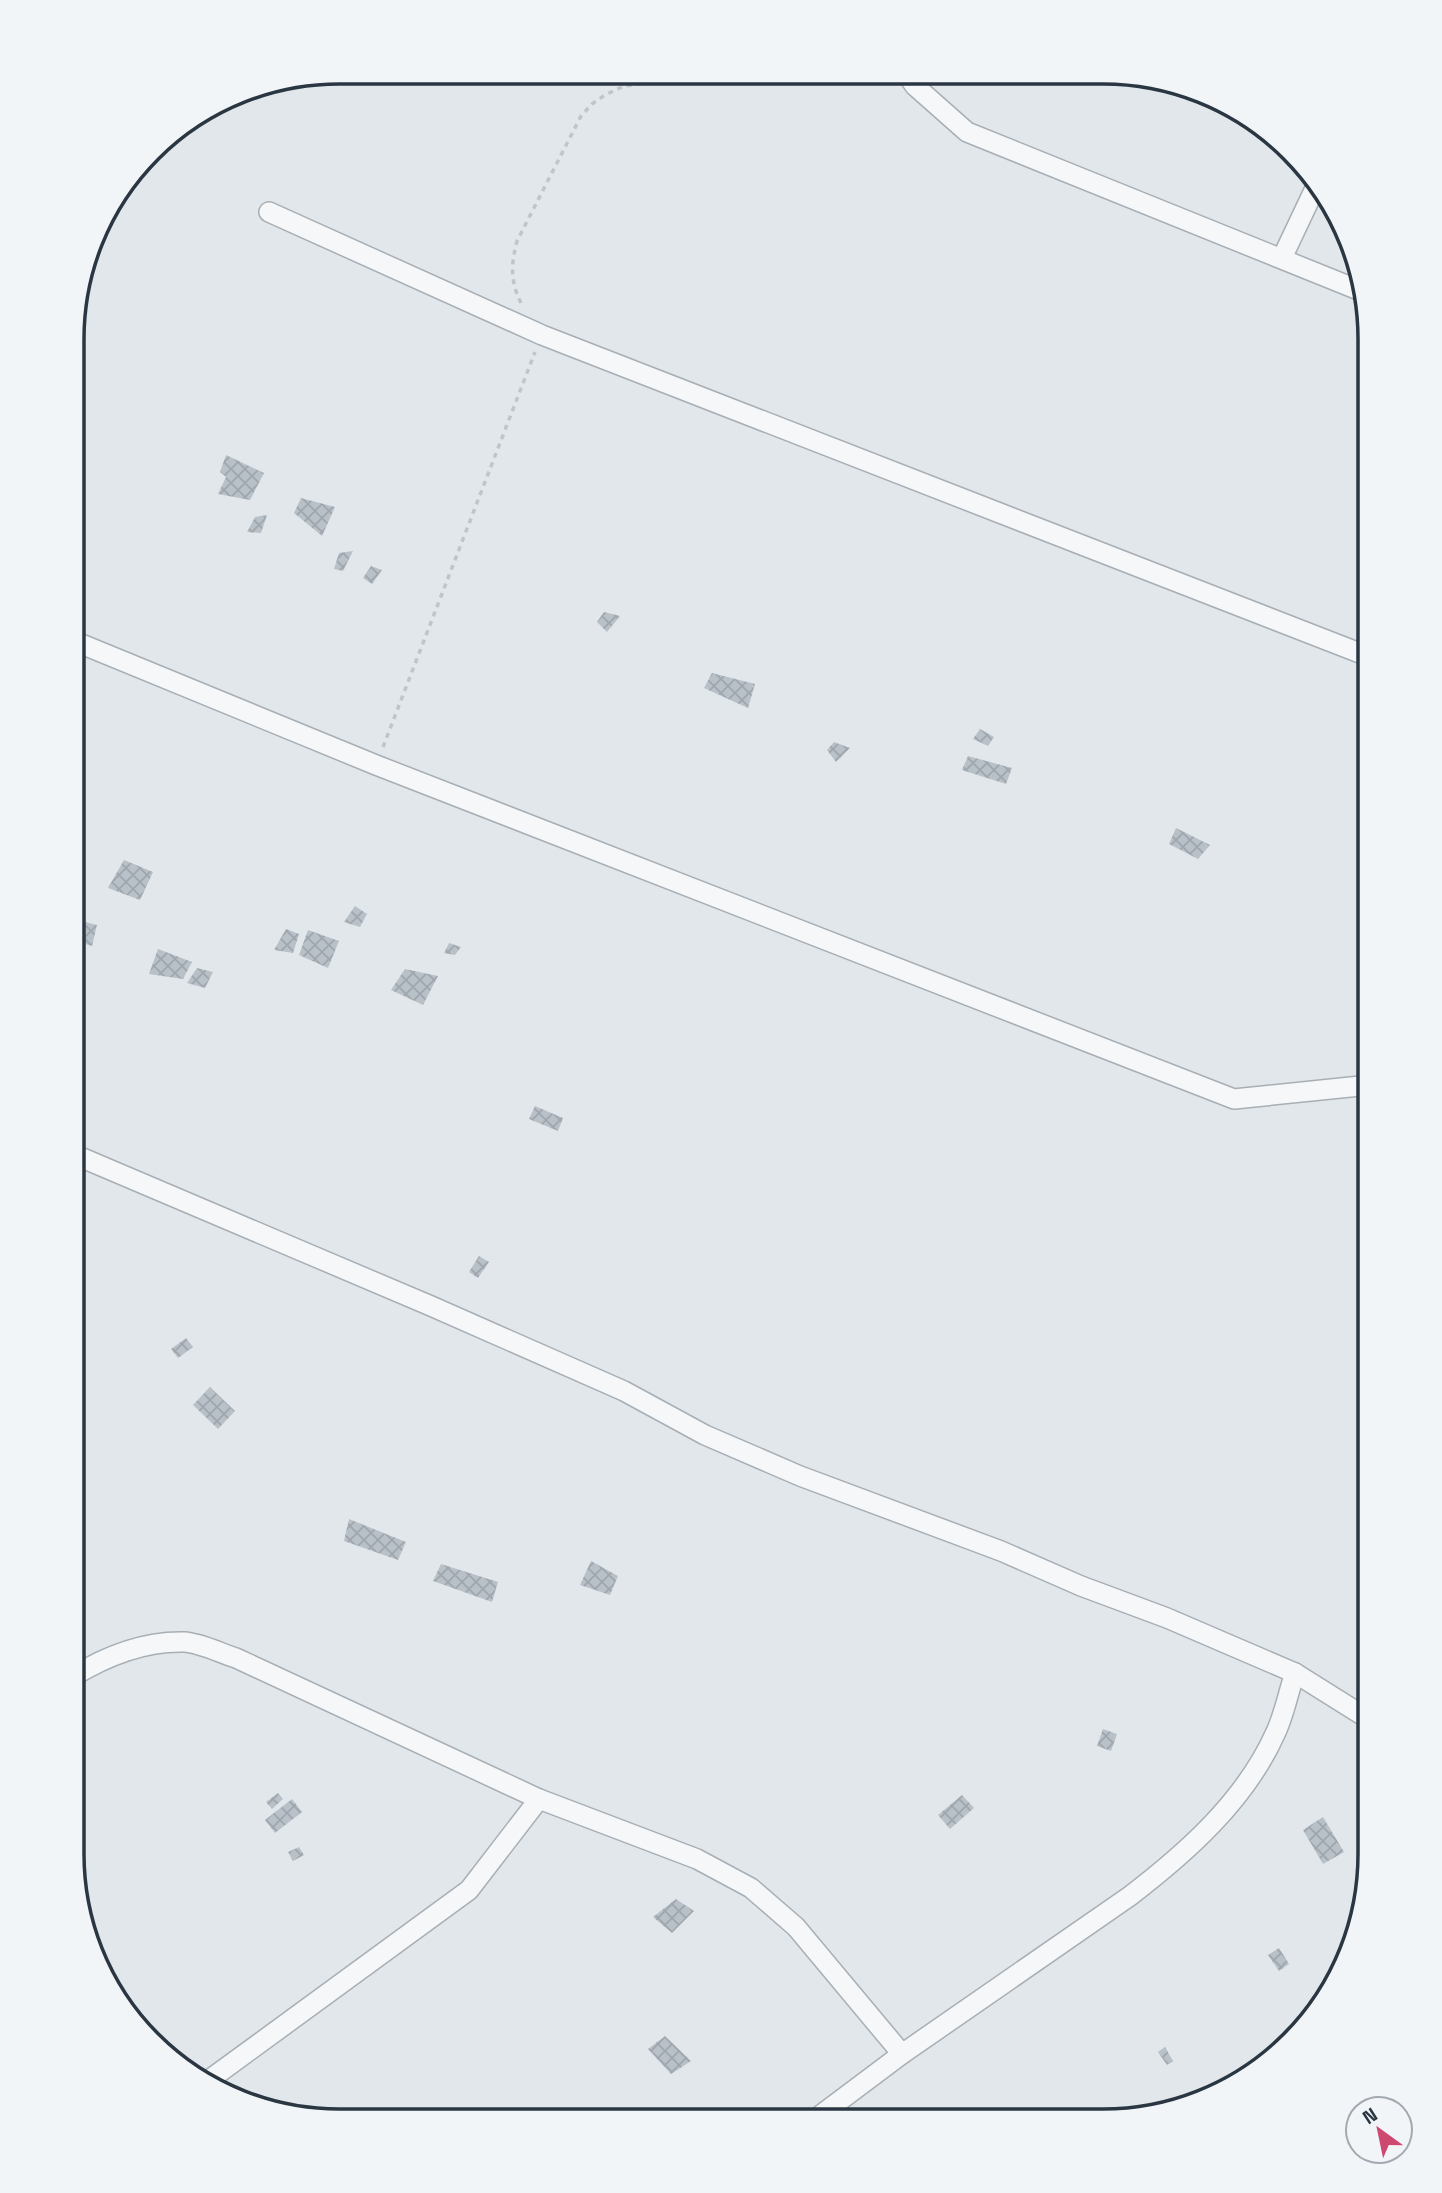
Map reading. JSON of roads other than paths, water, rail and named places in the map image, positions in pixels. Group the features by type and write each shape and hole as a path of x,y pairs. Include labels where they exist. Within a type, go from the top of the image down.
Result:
{"street":[{"path":"914,84 967,132 1352,287"},
{"path":"1282,258 1312,194"},
{"path":"269,212 542,335 1358,652"},
{"path":"84,645 376,765 1234,1100 1358,1086"},
{"path":"84,1159 624,1391 729,1446 800,1476 1001,1551 1294,1673 1358,1713"},
{"path":"84,1670 131,1647 186,1642 236,1658 539,1799 697,1859 751,1888 796,1927 902,2054"},
{"path":"829,2109 902,2054 1130,1896 1202,1836 1254,1771 1276,1734 1294,1673"},
{"path":"214,2077 469,1890 539,1799"}]}
